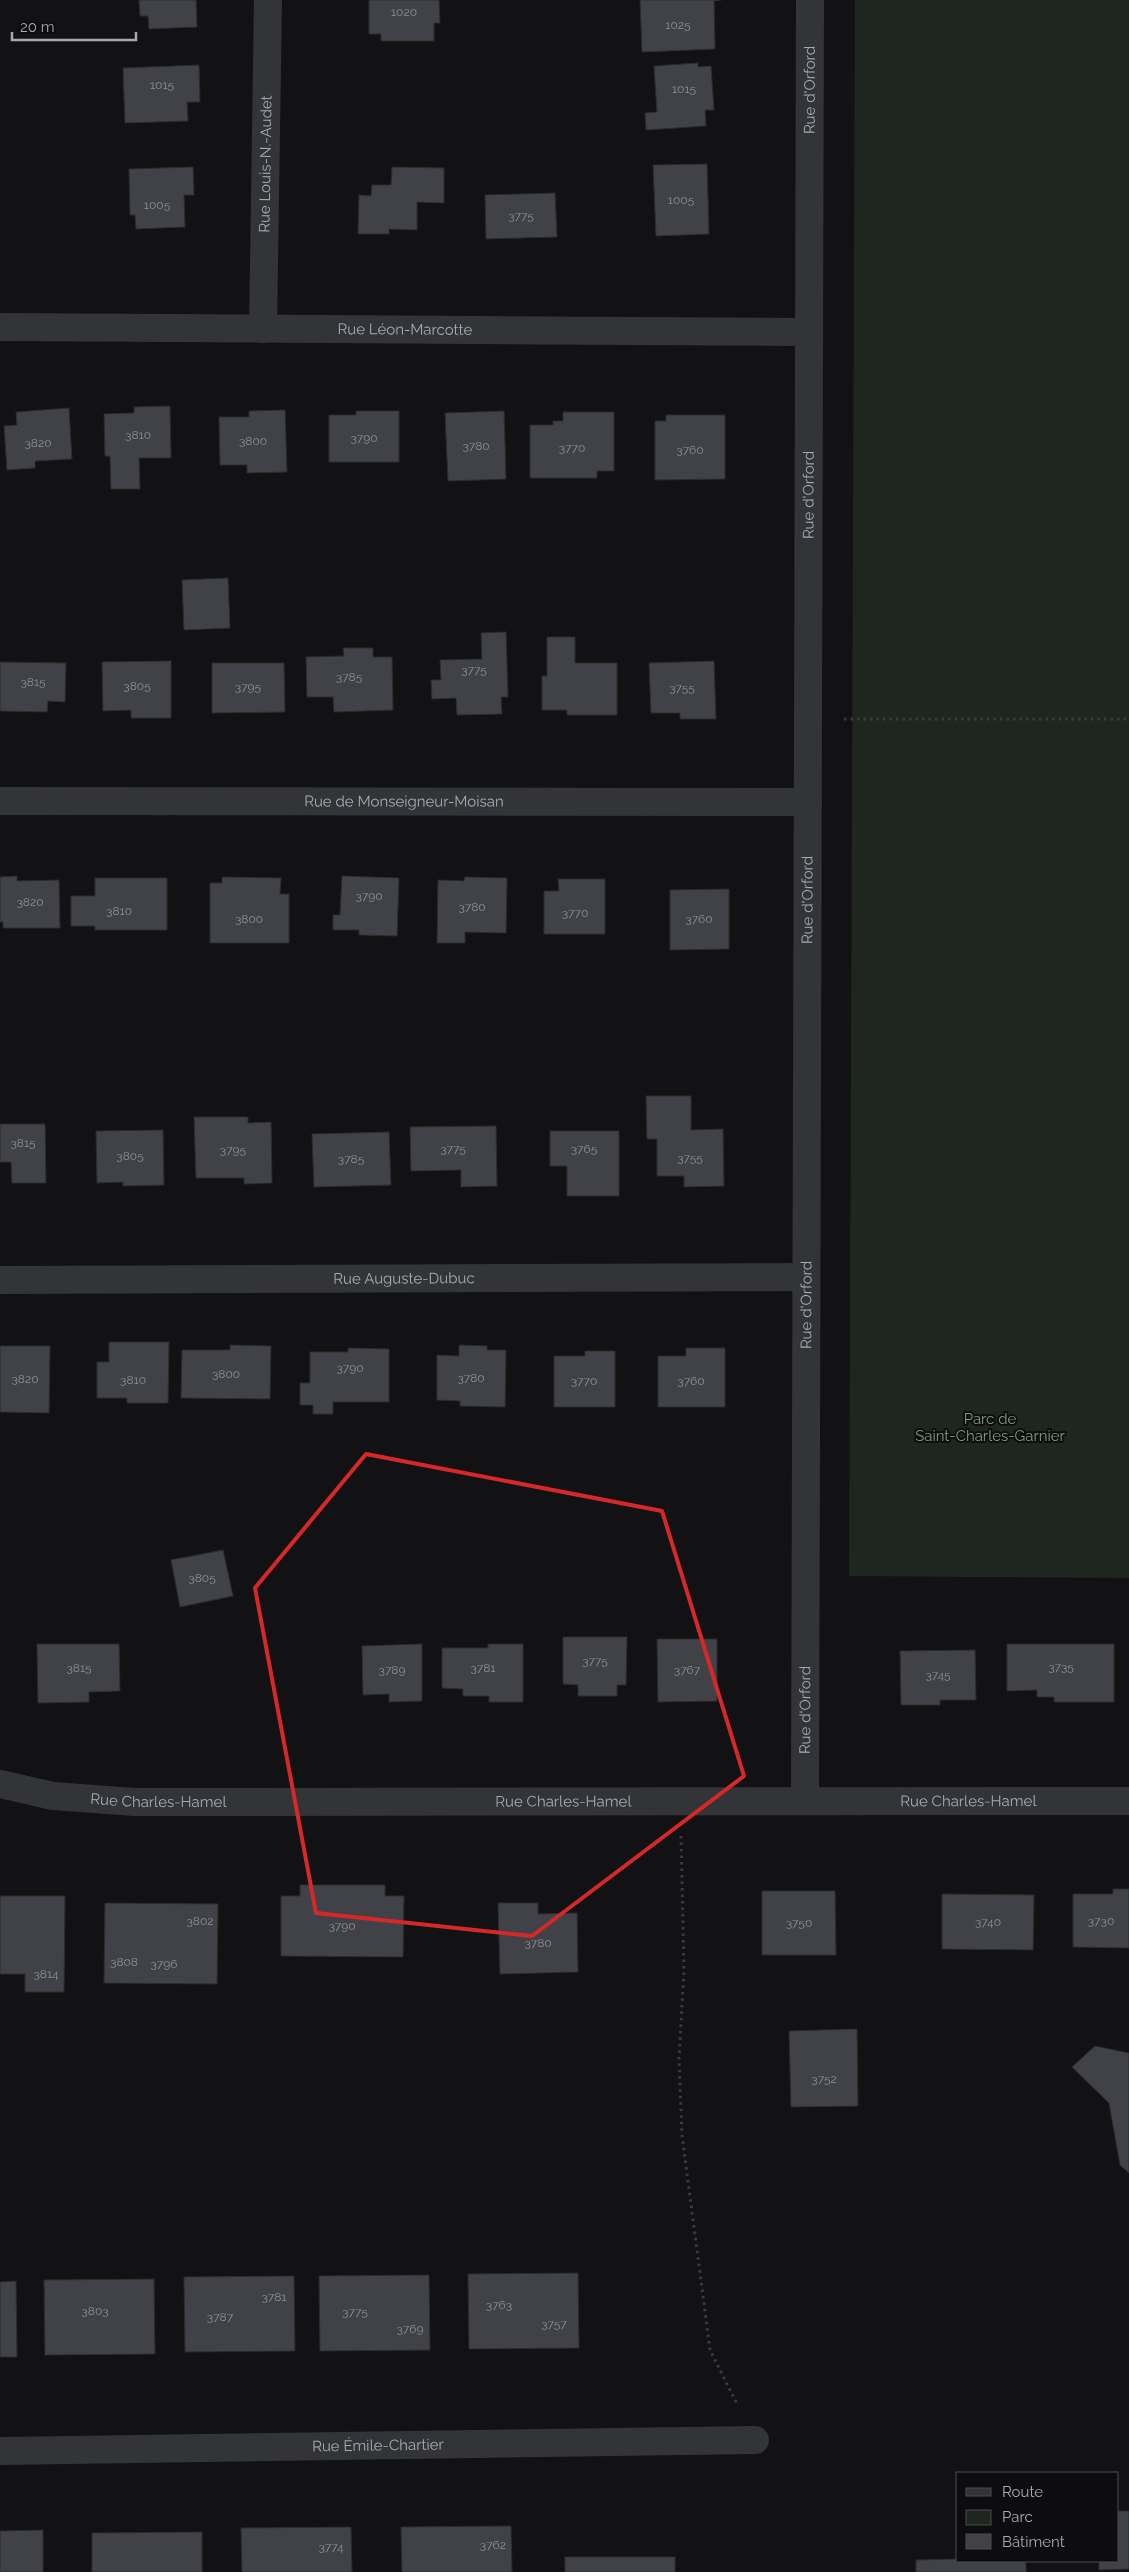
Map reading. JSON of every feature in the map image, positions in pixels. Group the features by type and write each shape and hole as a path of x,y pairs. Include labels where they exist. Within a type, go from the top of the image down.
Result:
{"street":[{"name":"Rue Louis-N.-Audet","path":"263,329 268,0"},
{"name":"Rue d'Orford","path":"805,1800 810,0"},
{"name":"Rue Léon-Marcotte","path":"0,327 809,332"},
{"name":"Rue de Monseigneur-Moisan","path":"0,801 808,802"},
{"name":"Rue Auguste-Dubuc","path":"0,1280 806,1277"},
{"name":"Rue Charles-Hamel","path":"0,1784 52,1796 134,1802 1129,1801"},
{"name":"Rue Émile-Chartier","path":"0,2451 755,2440"}],"path":[{"path":"808,719 1129,719"},
{"path":"680,1800 684,1970 679,2059 682,2135 710,2350 755,2440"}],"highlighted area":[{"path":"366,1454 662,1511 744,1776 532,1936 316,1913 255,1588"}],"green space":[{"name":"Parc de Saint-Charles-Garnier","path":"855,0 1129,0 1129,1578 849,1576"}],"building":[{"path":"139,0 196,0 197,27 149,29 148,16 140,16"},
{"path":"369,0 439,0 440,23 434,23 434,41 381,41 381,34 369,34"},
{"path":"640,0 721,0 714,1 715,49 642,52"},
{"path":"698,63 698,67 711,66 714,110 705,110 706,126 646,130 645,113 657,112 654,66"},
{"path":"199,65 200,102 187,102 188,121 125,123 123,68"},
{"path":"707,164 709,234 656,236 653,165"},
{"path":"193,167 194,195 184,195 185,227 136,229 135,215 130,215 129,169"},
{"path":"392,167 444,168 444,203 417,202 417,230 389,229 389,234 358,234 359,195 371,196 372,185 391,185"},
{"path":"555,193 557,237 486,239 485,195"},
{"path":"170,406 171,458 139,458 140,489 111,489 110,456 105,456 104,414 134,413 134,407"},
{"path":"69,408 72,459 35,461 35,468 7,470 4,426 17,425 16,412"},
{"path":"285,410 287,472 247,473 247,465 220,465 219,417 249,417 249,411"},
{"path":"356,411 399,411 399,462 329,462 329,415 356,415"},
{"path":"504,411 506,479 448,481 445,413"},
{"path":"563,412 614,412 614,471 597,471 597,478 530,478 530,425 553,425 553,421 563,421"},
{"path":"666,415 725,415 725,479 655,480 655,421 666,421"},
{"path":"228,578 230,628 184,630 182,580"},
{"path":"506,632 508,697 501,697 502,714 457,715 456,698 432,699 431,680 441,680 440,660 482,659 481,633"},
{"path":"547,637 575,637 575,663 617,663 617,715 567,715 567,710 542,710 542,676 547,676"},
{"path":"343,648 373,648 373,657 392,657 393,710 334,712 333,697 307,697 306,657 344,656"},
{"path":"171,661 171,718 131,718 131,710 103,711 102,662"},
{"path":"714,661 716,719 680,719 680,713 651,713 649,663"},
{"path":"0,662 66,663 65,702 48,701 47,712 0,711"},
{"path":"212,663 284,663 285,712 212,713"},
{"path":"17,876 17,881 59,880 60,928 3,928 3,922 0,922 0,877"},
{"path":"342,876 399,878 397,936 359,935 359,930 333,930 333,915 340,915"},
{"path":"222,877 281,878 280,894 289,894 289,943 210,943 210,883 222,883"},
{"path":"465,877 507,878 506,933 465,932 465,943 437,943 438,880 464,881"},
{"path":"95,878 167,878 167,930 95,930 95,926 71,926 71,896 95,896"},
{"path":"558,879 605,879 605,934 544,934 544,891 559,891"},
{"path":"729,889 729,949 670,950 670,890"},
{"path":"646,1096 691,1096 691,1130 723,1129 724,1186 684,1187 684,1176 657,1176 657,1139 647,1139"},
{"path":"194,1117 248,1117 248,1123 271,1122 272,1183 244,1184 244,1178 196,1178"},
{"path":"0,1124 45,1124 46,1183 12,1183 11,1162 0,1162"},
{"path":"496,1126 497,1186 461,1187 461,1170 411,1171 410,1127"},
{"path":"163,1130 164,1185 123,1186 123,1182 97,1183 96,1131"},
{"path":"550,1131 619,1131 619,1196 567,1196 567,1166 550,1166"},
{"path":"389,1132 391,1185 314,1187 312,1134"},
{"path":"109,1342 169,1342 168,1403 127,1403 127,1398 97,1398 97,1362 109,1362"},
{"path":"230,1345 271,1346 270,1399 181,1398 182,1350 230,1350"},
{"path":"459,1345 487,1346 487,1350 506,1350 505,1407 460,1406 460,1401 437,1400 437,1355 459,1356"},
{"path":"0,1346 50,1346 49,1413 0,1412"},
{"path":"348,1348 389,1349 389,1402 333,1402 333,1414 313,1414 313,1405 300,1405 300,1383 310,1383 310,1352 348,1352"},
{"path":"686,1348 725,1348 725,1407 658,1407 658,1356 686,1356"},
{"path":"585,1351 615,1351 615,1407 554,1407 554,1356 585,1356"},
{"path":"223,1550 233,1596 180,1607 171,1560"},
{"path":"563,1637 627,1637 626,1685 617,1685 617,1696 578,1696 578,1685 563,1684"},
{"path":"657,1639 717,1639 717,1701 658,1702"},
{"path":"37,1644 119,1644 120,1691 89,1692 89,1702 38,1703"},
{"path":"422,1644 422,1701 389,1702 389,1694 363,1695 362,1646"},
{"path":"488,1644 523,1644 523,1702 489,1702 489,1696 463,1696 463,1689 442,1688 442,1648 488,1648"},
{"path":"1007,1644 1114,1644 1114,1702 1054,1702 1054,1697 1037,1697 1037,1690 1007,1691"},
{"path":"975,1650 976,1700 940,1700 940,1705 901,1705 900,1651"},
{"path":"300,1885 385,1885 385,1896 404,1896 403,1957 281,1956 281,1896 300,1896"},
{"path":"1113,1889 1129,1889 1129,1948 1073,1947 1073,1894 1113,1894"},
{"path":"762,1891 835,1891 836,1955 762,1955"},
{"path":"942,1894 1034,1895 1033,1950 942,1949"},
{"path":"0,1896 65,1896 64,1992 25,1992 25,1974 0,1974"},
{"path":"105,1903 218,1904 217,1984 104,1983"},
{"path":"498,1903 538,1903 538,1914 577,1913 578,1972 500,1974"},
{"path":"857,2029 858,2106 791,2107 789,2031"},
{"path":"1095,2046 1129,2053 1129,2173 1120,2165 1109,2103 1072,2067"},
{"path":"578,2273 579,2348 469,2349 468,2274"},
{"path":"429,2275 430,2350 320,2351 319,2276"},
{"path":"294,2276 295,2351 185,2352 184,2277"},
{"path":"154,2279 155,2354 45,2355 44,2280"},
{"path":"16,2281 17,2357 0,2357 0,2282"},
{"path":"1119,2511 1129,2511 1129,2569 1099,2570 1099,2562 1119,2562"},
{"path":"511,2526 512,2572 402,2572 401,2527"},
{"path":"351,2527 352,2572 242,2572 241,2528"},
{"path":"43,2530 43,2572 0,2572 0,2531"},
{"path":"202,2532 202,2572 92,2572 92,2533"},
{"path":"565,2557 675,2557 675,2572 565,2572"},
{"path":"956,2559 956,2562 1026,2562 1026,2572 916,2572 916,2560"}]}
